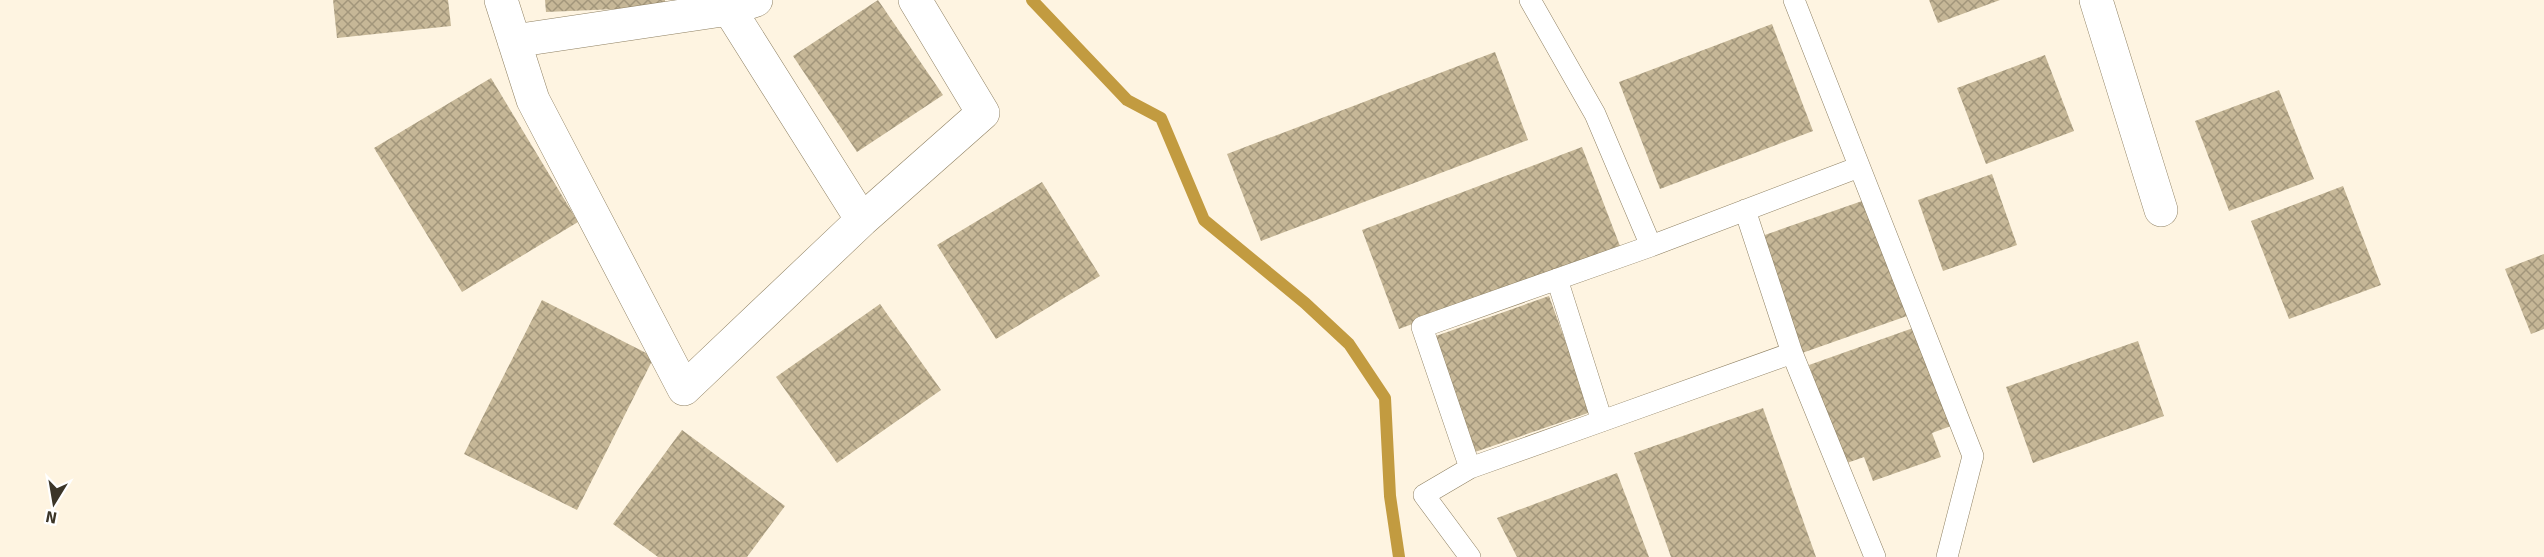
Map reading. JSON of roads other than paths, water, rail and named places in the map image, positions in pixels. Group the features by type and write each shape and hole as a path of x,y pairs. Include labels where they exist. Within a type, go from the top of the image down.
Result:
{"street":[{"path":"501,0 533,100 684,389 862,220 982,113 915,0"},
{"path":"2096,0 2161,210"},
{"path":"514,41 737,3 862,220"}],"lane":[{"path":"1530,0 1595,114 1651,246"},
{"path":"1794,0 1973,456 1947,557"},
{"path":"1470,468 1422,327 1651,246 1859,167"},
{"path":"1745,210 1792,353 1875,557"},
{"path":"1557,279 1602,421"},
{"path":"1470,557 1424,495 1470,468 1792,353"}],"waterway":[{"path":"1032,0 1127,100 1161,118 1204,220 1305,303 1349,344 1385,398 1390,496 1399,557"}]}
